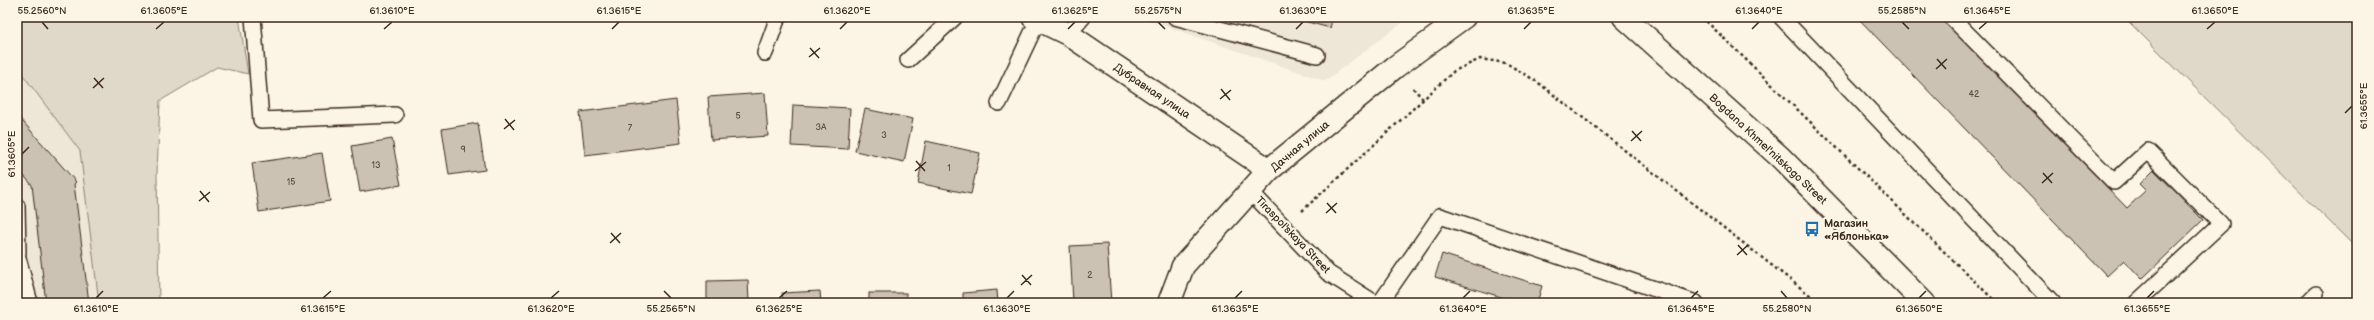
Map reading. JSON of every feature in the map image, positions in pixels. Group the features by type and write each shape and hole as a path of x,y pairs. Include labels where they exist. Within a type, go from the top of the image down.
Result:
{"main road":[{"name":"Дачная улица","path":"1169,303 1183,266 1251,192 1269,170 1395,67 1464,17"},
{"name":"Bogdana Khmel'nitskogo Street","path":"1624,17 1780,157 1924,303"},
{"name":"Дубравная улица","path":"1035,18 1068,34 1269,170"}],"lane":[{"path":"253,17 261,120 395,115"},
{"path":"766,53 778,17"},
{"path":"908,60 955,17"},
{"path":"1068,34 1083,17"},
{"path":"1175,17 1317,55"},
{"path":"1781,17 2053,303"},
{"path":"1951,17 2114,182 2148,151 2221,224 2136,303"},
{"path":"999,103 1035,18"},
{"name":"Tiraspol'skaya Street","path":"1251,192 1328,273 1375,303"},
{"path":"17,206 17,254 30,303"},
{"path":"1380,303 1440,216 1696,303"}],"path":[{"path":"1702,17 1997,303"},
{"path":"1284,227 1454,71 1480,59 1506,63 1536,81 1820,303"},
{"path":"1409,84 1423,99"}],"shaded area":[{"path":"17,17 239,17 248,74 217,67 160,101 157,173 159,303 99,303 80,151 17,67"},
{"path":"1139,17 1410,17 1325,81"},
{"path":"2124,17 2357,17 2357,249"},
{"path":"17,64 99,158 116,303 17,303"}],"building":[{"path":"1289,17 1333,17 1330,28"},
{"path":"1857,17 1943,17 2127,208 2146,190 2140,184 2154,170 2203,220 2142,279 2124,260 2107,276"},
{"path":"765,93 768,136 711,140 708,97"},
{"path":"676,100 681,143 585,155 580,112"},
{"path":"793,105 850,108 848,149 791,146"},
{"path":"865,109 913,119 904,162 855,151"},
{"path":"17,115 76,182 74,184 89,303 46,303 32,185 17,168"},
{"path":"478,123 485,170 449,175 442,129"},
{"path":"392,139 401,185 360,192 352,146"},
{"path":"926,141 980,153 971,194 918,183"},
{"path":"322,153 330,201 259,212 252,163"},
{"path":"1107,244 1111,303 1073,303 1070,246"},
{"path":"1442,254 1542,286 1537,303 1521,303 1435,277"},
{"path":"748,280 749,303 707,303 707,281"},
{"path":"997,290 998,303 963,303 963,293"},
{"path":"820,291 821,303 783,303 782,293"},
{"path":"869,293 906,293 906,303 869,303"}],"place":[{"name":"Магазин «Яблонька»","path":"1812,229"}]}
